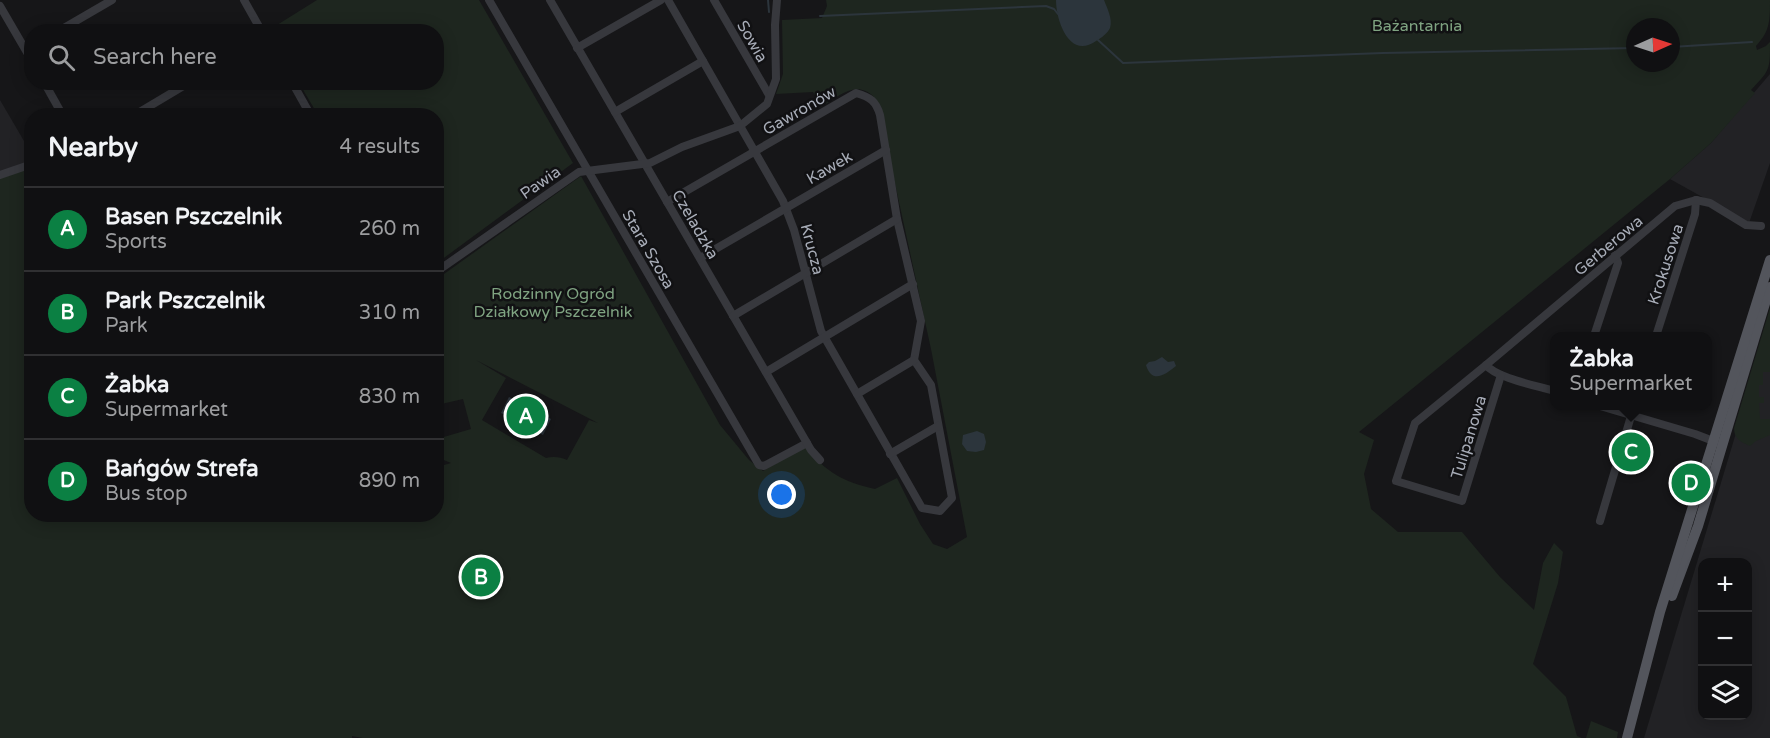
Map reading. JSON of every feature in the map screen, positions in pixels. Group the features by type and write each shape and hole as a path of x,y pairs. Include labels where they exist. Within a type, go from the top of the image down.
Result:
{"main road":[{"path":"1626,738 1648,658 1698,526 1718,443 1770,260"},
{"path":"1718,443 1770,287"}],"street":[{"path":"71,24 112,0"},
{"path":"244,0 258,24"},
{"name":"Stara Szosa","path":"489,0 759,465 764,466 807,443"},
{"name":"Czeladzka","path":"550,0 807,443 820,460"},
{"path":"577,48 661,0"},
{"name":"Krucza","path":"668,0 787,208 824,337 922,508 940,511 952,498 938,426"},
{"name":"Sowia","path":"714,0 769,95"},
{"name":"Sowia","path":"740,126 767,104 776,79 774,25 777,0"},
{"path":"0,6 24,42"},
{"path":"615,112 703,61"},
{"path":"48,90 59,108"},
{"path":"146,108 177,90"},
{"path":"296,90 307,108"},
{"name":"Gawronów","path":"667,202 856,93 869,97 877,106 886,150"},
{"name":"Pawia","path":"444,266 575,174 587,170 645,164 682,147 740,126"},
{"path":"886,150 897,219 921,321 914,360 931,385 938,426 890,454"},
{"name":"Kawek","path":"700,258 886,150"},
{"path":"0,175 24,167"},
{"path":"1696,200 1710,203 1746,225 1761,226"},
{"name":"Gerberowa","path":"1486,365 1675,206 1696,200"},
{"name":"Krokusowa","path":"1657,332 1695,214 1696,200"},
{"path":"734,316 897,219"},
{"path":"1595,332 1618,263 1615,255"},
{"path":"766,372 913,284"},
{"path":"857,394 914,360"},
{"path":"1486,365 1491,371 1501,375 1550,390"},
{"name":"Tulipanowa","path":"1486,365 1415,423 1396,481 1462,501 1501,375"},
{"path":"1616,410 1718,443"},
{"path":"1600,520 1632,410"}],"shaded area":[{"path":"1056,0 1104,0 1110,17 1109,30 1087,46 1071,42 1058,18"},
{"path":"1770,74 1770,163 1749,223 1670,179 1711,143"},
{"path":"0,100 24,141 24,164 0,172"},
{"path":"1770,331 1770,738 1644,738 1698,559 1698,720 1752,720 1752,558 1698,558"},
{"path":"1162,357 1168,362 1174,361 1176,366 1160,376 1152,375 1146,365"},
{"path":"509,397 551,419 543,435 501,413"},
{"path":"977,431 984,434 986,442 984,450 967,451 962,444 963,435"}],"green space":[{"path":"317,0 479,0 573,163 444,258 444,108 314,108 303,90 444,90 444,24 279,24"},
{"path":"826,0 1770,0 1768,25 1756,46 1757,50 1770,42 1768,69 1751,90 1755,93 1711,143 1670,179 1359,432 1374,440 1364,474 1371,509 1398,532 1462,532 1500,577 1534,610 1543,563 1554,543 1563,552 1558,583 1533,664 1566,697 1577,736 1582,738 363,738 352,736 352,738 0,738 0,172 24,164 24,522 444,522 444,465 451,463 444,460 444,437 471,429 463,399 444,403 444,274 581,176 720,425 749,460 763,471 805,447 828,470 853,483 875,489 897,478 920,524 933,544 947,549 967,537 931,349 874,97 867,92 854,90 840,95 821,107 813,92 776,94 783,74 782,20 822,18 827,6","holes":["476,360 598,423 589,420 567,460 557,457 546,458 482,420 506,378"]},
{"path":"1770,308 1770,372 1763,372 1763,385 1759,385 1759,397 1764,397 1764,403 1759,403 1760,419 1770,419 1770,435 1750,446 1737,437 1734,428"},
{"path":"1591,721 1618,732 1617,738 1586,738"}],"waterway":[{"path":"768,0 769,12"},
{"path":"820,16 1046,6 1054,9 1058,14"},
{"path":"1098,40 1123,63 1383,53 1626,48"},
{"path":"1680,46 1752,42"}],"place":[{"name":"Basen Pszczelnik","path":"526,416"},
{"name":"Żabka","path":"1631,452"},
{"name":"Bańgów Strefa","path":"1691,483"},
{"name":"Park Pszczelnik","path":"481,577"}],"park label":[{"name":"Bażantarnia","path":"1417,25"},
{"name":"Rodzinny Ogród Działkowy Pszczelnik","path":"553,302"}]}
